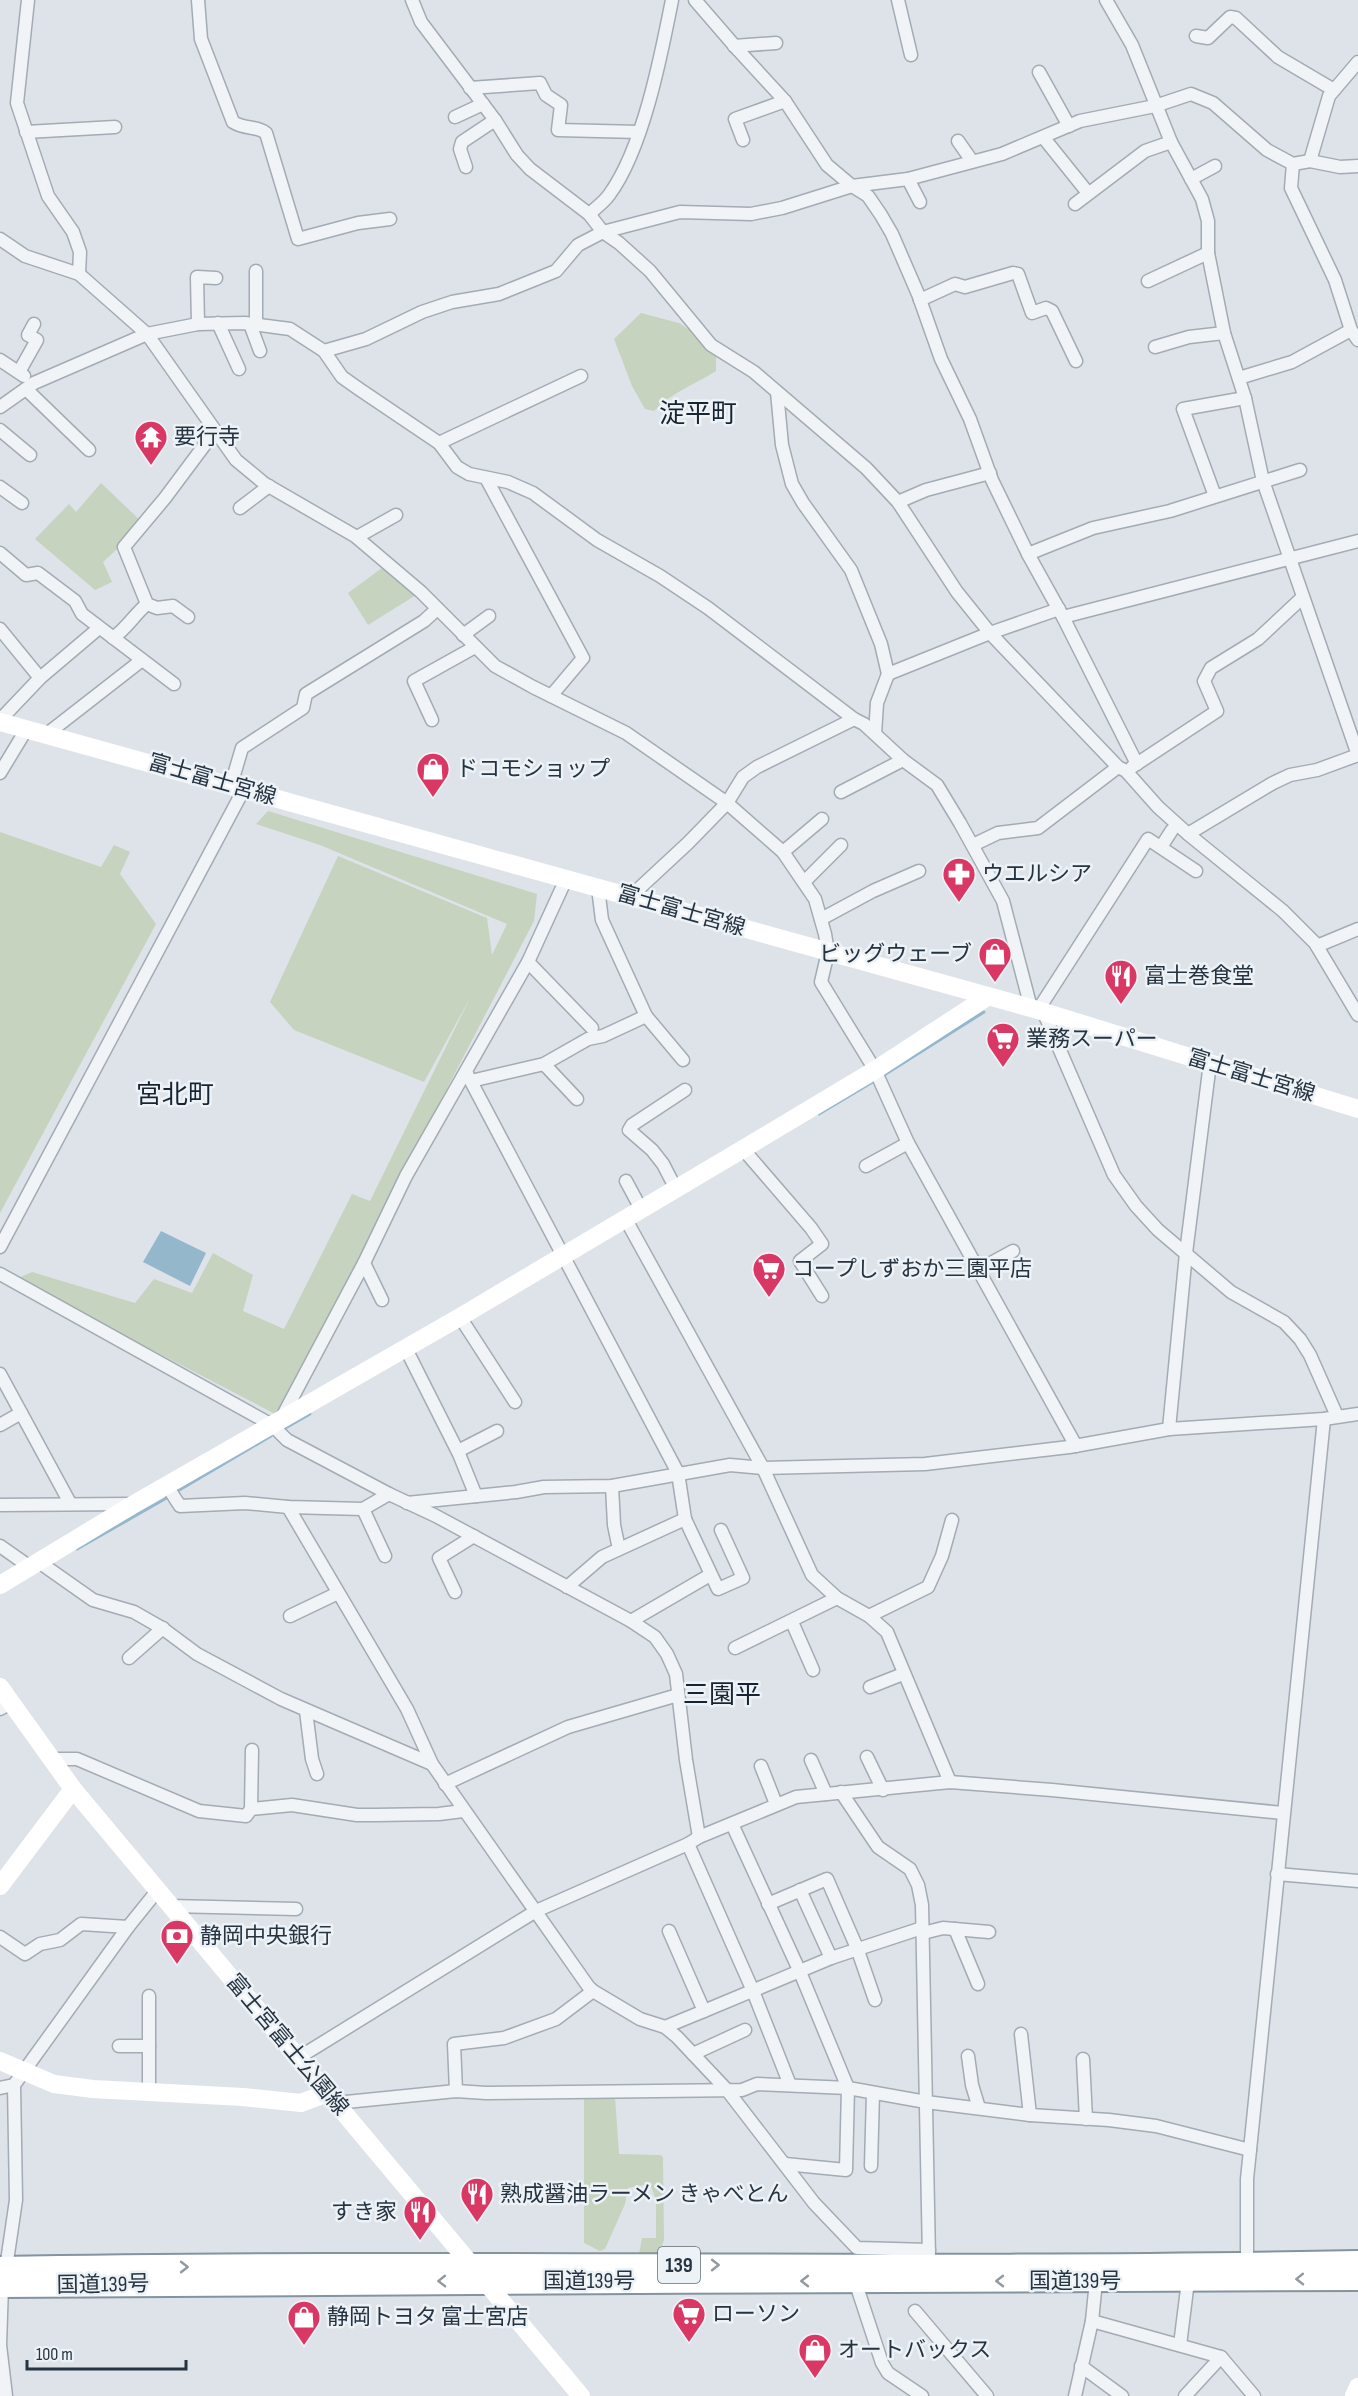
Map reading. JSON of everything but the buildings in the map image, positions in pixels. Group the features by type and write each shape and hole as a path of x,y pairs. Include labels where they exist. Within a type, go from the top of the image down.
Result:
{"highway":[{"name":"国道139号","path":"2,2277 477,2273 929,2257 1247,2264 1358,2262"},
{"name":"国道139号","path":"477,2273 855,2281 1096,2282 1358,2279"}],"main road":[{"name":"富士富士宮線","path":"0,721 987,997 1037,1009 1358,1109"},
{"path":"0,1585 40,1566 134,1504 171,1491 566,1259 676,1189 746,1154 877,1076 987,997"},
{"name":"富士宮富士公園線","path":"0,1687 5,1706 73,1789 581,2396"},
{"path":"0,1886 73,1789"},
{"path":"0,2061 20,2079 68,2087 243,2097 301,2103 332,2098"},
{"path":"1354,2396 1358,2388"}],"street":[{"path":"28,0 17,103 48,196 73,232 80,252 79,274"},
{"path":"198,0 201,39 233,122 243,128 259,128 266,133 298,239 358,223 390,219"},
{"path":"412,0 420,22 495,120 516,155 530,169 590,214 603,232 620,243 650,271 711,345 754,372 866,468 898,502 957,592 990,633 1127,767 1158,807 1283,910 1317,946 1357,1012"},
{"path":"590,214 609,195 630,158 666,34 672,0"},
{"path":"695,0 785,101 827,165 868,196 892,234 920,300 941,359 970,419 990,473 1028,554 1061,613 1127,767"},
{"path":"898,0 911,55"},
{"path":"1106,0 1132,45 1171,142 1202,199 1208,221 1208,253 1224,333 1245,398 1263,481 1358,755 1317,770 1290,775 1188,834"},
{"path":"1196,36 1208,38 1230,17 1236,18 1278,57 1334,90"},
{"path":"734,46 776,43"},
{"path":"1310,161 1329,96 1358,62"},
{"path":"1039,72 1069,126"},
{"path":"470,88 540,83 546,95 561,105 558,130 639,132"},
{"path":"324,351 366,339 422,312 452,302 499,294 556,271 578,245 603,232 680,212 751,214 782,208 852,186 908,179 1002,154 1080,121 1155,106 1191,94 1213,103 1267,150 1293,164 1310,161 1340,166 1358,166"},
{"path":"742,140 735,119 785,101"},
{"path":"455,117 483,104"},
{"path":"466,167 460,150 462,142 495,120"},
{"path":"26,132 115,128"},
{"path":"1043,137 1088,193"},
{"path":"958,141 972,161"},
{"path":"1075,204 1145,151 1171,142"},
{"path":"1239,378 1292,362 1354,335 1335,280 1291,188 1293,164"},
{"path":"1191,179 1215,166"},
{"path":"908,179 920,202"},
{"path":"0,239 25,256 79,274 147,334 236,460 269,486 357,537 421,592 495,666 626,733 727,803 783,852 815,898 828,952 821,982 877,1076 908,1143 1076,1446"},
{"path":"1148,281 1208,253"},
{"path":"256,271 253,325 260,351"},
{"path":"920,300 955,284 965,287 1013,273 1018,274 1032,313 1046,308 1052,311 1076,361"},
{"path":"198,324 197,277 216,278"},
{"path":"218,323 239,369"},
{"path":"0,407 30,386 147,334 198,324 218,323 290,329 324,351 342,377 439,443 458,467 469,474 508,482 533,493 597,540 660,576 708,608 854,719 864,724 903,760 937,785 1003,901 1037,1009 1114,1175 1136,1206 1158,1230 1231,1292 1284,1322 1300,1339 1310,1355 1330,1418 1283,1813 1247,2179 1247,2264"},
{"path":"19,372 37,340 28,335 34,324"},
{"path":"1155,347 1190,337 1224,333"},
{"path":"0,360 19,372 89,450"},
{"path":"439,443 581,376"},
{"path":"777,393 782,445 792,484 808,512 851,570 881,644 888,674 878,703 875,734"},
{"path":"1215,496 1183,409 1245,398"},
{"path":"0,430 30,455"},
{"path":"188,617 173,606 157,608 147,604 124,547 165,498 215,431"},
{"path":"1028,554 1093,528 1170,511 1300,470"},
{"path":"898,502 926,490 990,473"},
{"path":"486,478 583,658 550,696"},
{"path":"240,508 269,486"},
{"path":"0,487 22,504"},
{"path":"357,537 396,515"},
{"path":"888,674 990,633 1061,613 1358,541"},
{"path":"0,553 26,575 38,573 75,601 82,614 99,628 174,684"},
{"path":"973,845 998,833 1038,828 1127,767 1217,711 1204,681 1211,668 1258,639 1303,597"},
{"path":"113,638 126,629 134,616 147,604"},
{"path":"0,1247 237,787 242,748 303,708 306,694 424,621 437,609"},
{"path":"464,635 489,616"},
{"path":"0,721 40,678 99,628"},
{"path":"0,629 40,678"},
{"path":"432,720 414,681 476,646"},
{"path":"47,734 142,660"},
{"path":"631,896 727,803 743,777 757,767 854,719"},
{"path":"0,773 26,730"},
{"path":"841,792 903,760"},
{"path":"783,852 822,819"},
{"path":"1161,847 1172,830"},
{"path":"1037,1009 1148,839 1196,871"},
{"path":"804,882 841,845"},
{"path":"821,919 873,891 919,871"},
{"path":"278,1427 364,1263 406,1176 469,1076 528,962 566,879"},
{"path":"598,888 602,920 646,1016 682,1060"},
{"path":"1317,946 1358,929"},
{"path":"528,962 592,1028"},
{"path":"469,1076 544,1064 588,1039 603,1036 646,1016"},
{"path":"1170,1429 1186,1253 1210,1063"},
{"path":"544,1064 577,1099"},
{"path":"469,1076 678,1473 685,1519 718,1589 743,1578 721,1530"},
{"path":"676,1189 663,1164 652,1150 629,1130 632,1125 685,1090"},
{"path":"866,1166 908,1143"},
{"path":"746,1154 811,1228 822,1244 801,1261 822,1296"},
{"path":"626,1181 631,1219 763,1468 812,1575 837,1598 869,1616 887,1632 950,1782"},
{"path":"978,1270 1012,1251"},
{"path":"364,1263 382,1300"},
{"path":"0,1274 278,1427 287,1440 474,1536 655,1636 676,1674 693,1840 790,2085"},
{"path":"462,1321 515,1402"},
{"path":"408,1352 458,1451 476,1496"},
{"path":"1,1378 70,1503"},
{"path":"0,1425 21,1413"},
{"path":"407,1503 544,1487 612,1486 730,1465 763,1468 925,1464 1076,1446 1170,1429 1358,1414"},
{"path":"458,1451 497,1431"},
{"path":"612,1486 614,1525 619,1549"},
{"path":"171,1491 180,1506 245,1503 288,1507 363,1509 389,1494"},
{"path":"0,1505 134,1504"},
{"path":"288,1507 406,1709 432,1764 567,1958 593,1991 640,2019 665,2027 693,2054 727,2090 814,2203 857,2248 929,2257 922,1905 918,1884 910,1869 878,1847 841,1792"},
{"path":"363,1509 385,1556"},
{"path":"567,1587 602,1557 685,1519"},
{"path":"869,1616 928,1587 942,1557 952,1520"},
{"path":"455,1592 439,1558 474,1536"},
{"path":"0,1546 40,1566 93,1600 134,1612 163,1628 198,1654 306,1711 432,1764"},
{"path":"631,1621 710,1575"},
{"path":"290,1616 339,1593"},
{"path":"735,1648 837,1598"},
{"path":"792,1622 813,1671"},
{"path":"129,1658 163,1628"},
{"path":"870,1687 903,1674"},
{"path":"445,1784 568,1727 678,1695"},
{"path":"306,1711 312,1759 317,1774"},
{"path":"53,1762 58,1759 77,1759 177,1804 199,1811 246,1816 251,1809 252,1750"},
{"path":"867,1756 883,1790"},
{"path":"811,1760 826,1794"},
{"path":"761,1766 776,1804"},
{"path":"298,2058 536,1911 693,1840 796,1797 950,1782 1283,1813"},
{"path":"251,1809 292,1805 357,1815 439,1814 463,1810"},
{"path":"732,1824 800,1972 848,2088 846,2170 785,2164"},
{"path":"1277,1875 1358,1881"},
{"path":"768,1904 828,1879 857,1948 875,2000"},
{"path":"800,1890 831,1958"},
{"path":"0,2088 20,2079 128,1927 158,1891"},
{"path":"170,1906 296,1909"},
{"path":"0,1937 25,1954 40,1944 60,1940 81,1924 128,1927"},
{"path":"665,2027 857,1948 922,1931 943,1928 988,1932"},
{"path":"956,1929 978,1984"},
{"path":"669,1931 704,2011"},
{"path":"456,2091 454,2044 504,2038 556,2019 593,1991"},
{"path":"149,1996 149,2092"},
{"path":"693,2054 745,2030"},
{"path":"1021,2034 1030,2115"},
{"path":"119,2046 149,2046"},
{"path":"968,2056 972,2085 979,2108"},
{"path":"1083,2059 1086,2119"},
{"path":"6,2396 0,2345 2,2277 16,2200 20,2079"},
{"path":"332,2098 456,2091 486,2093 742,2090 757,2084 848,2088 926,2102 1030,2115 1156,2126 1250,2150"},
{"path":"871,2166 873,2093"},
{"path":"855,2281 882,2363 888,2373 922,2396"},
{"path":"1180,2345 1188,2281"},
{"path":"1075,2396 1092,2321 1096,2282"},
{"path":"915,2311 987,2396"},
{"path":"1092,2321 1221,2357 1254,2396"},
{"path":"1185,2396 1221,2357"},
{"path":"1081,2366 1122,2396"}],"green space":[{"path":"641,313 679,323 688,329 697,327 716,356 716,371 676,394 654,411 645,409 632,386 614,339"},
{"path":"101,483 144,524 103,562 112,582 95,590 35,539 69,504 76,512"},
{"path":"382,568 416,595 368,625 348,593"},
{"path":"268,811 537,894 534,921 277,1415 16,1279 32,1272 135,1303 154,1279 192,1293 213,1253 253,1275 243,1311 284,1329 352,1194 370,1201 470,998 424,1082 294,1030 270,1002 338,856 487,918 492,955 507,924 320,845 256,824"},
{"path":"0,832 101,867 114,845 130,852 120,874 156,924 0,1213"},
{"path":"584,2097 615,2097 619,2154 663,2157 664,2240 659,2254 639,2254 642,2238 656,2238 656,2200 650,2184 628,2188 625,2204 605,2249 600,2251 584,2243"}],"water":[{"path":"161,1231 206,1253 190,1286 143,1262"}],"waterway":[{"path":"881,1077 984,1012"},
{"path":"819,1114 876,1080"},
{"path":"282,1430 310,1414"},
{"path":"176,1492 271,1436"},
{"path":"77,1549 170,1496"}],"place":[{"name":"要行寺","path":"151,466"},
{"name":"ドコモショップ","path":"433,798"},
{"name":"ウエルシア","path":"959,903"},
{"name":"ビッグウェーブ","path":"995,983"},
{"name":"富士巻食堂","path":"1121,1005"},
{"name":"業務スーパー","path":"1003,1068"},
{"name":"コープしずおか三園平店","path":"769,1298"},
{"name":"静岡中央銀行","path":"177,1965"},
{"name":"熟成醤油ラーメン きゃべとん","path":"477,2223"},
{"name":"すき家","path":"420,2241"},
{"name":"ローソン","path":"689,2343"},
{"name":"静岡トヨタ 富士宮店","path":"304,2346"},
{"name":"オートバックス","path":"815,2379"}],"district":[{"name":"淀平町","path":"698,414"},
{"name":"宮北町","path":"175,1095"},
{"name":"三園平","path":"722,1695"}]}
